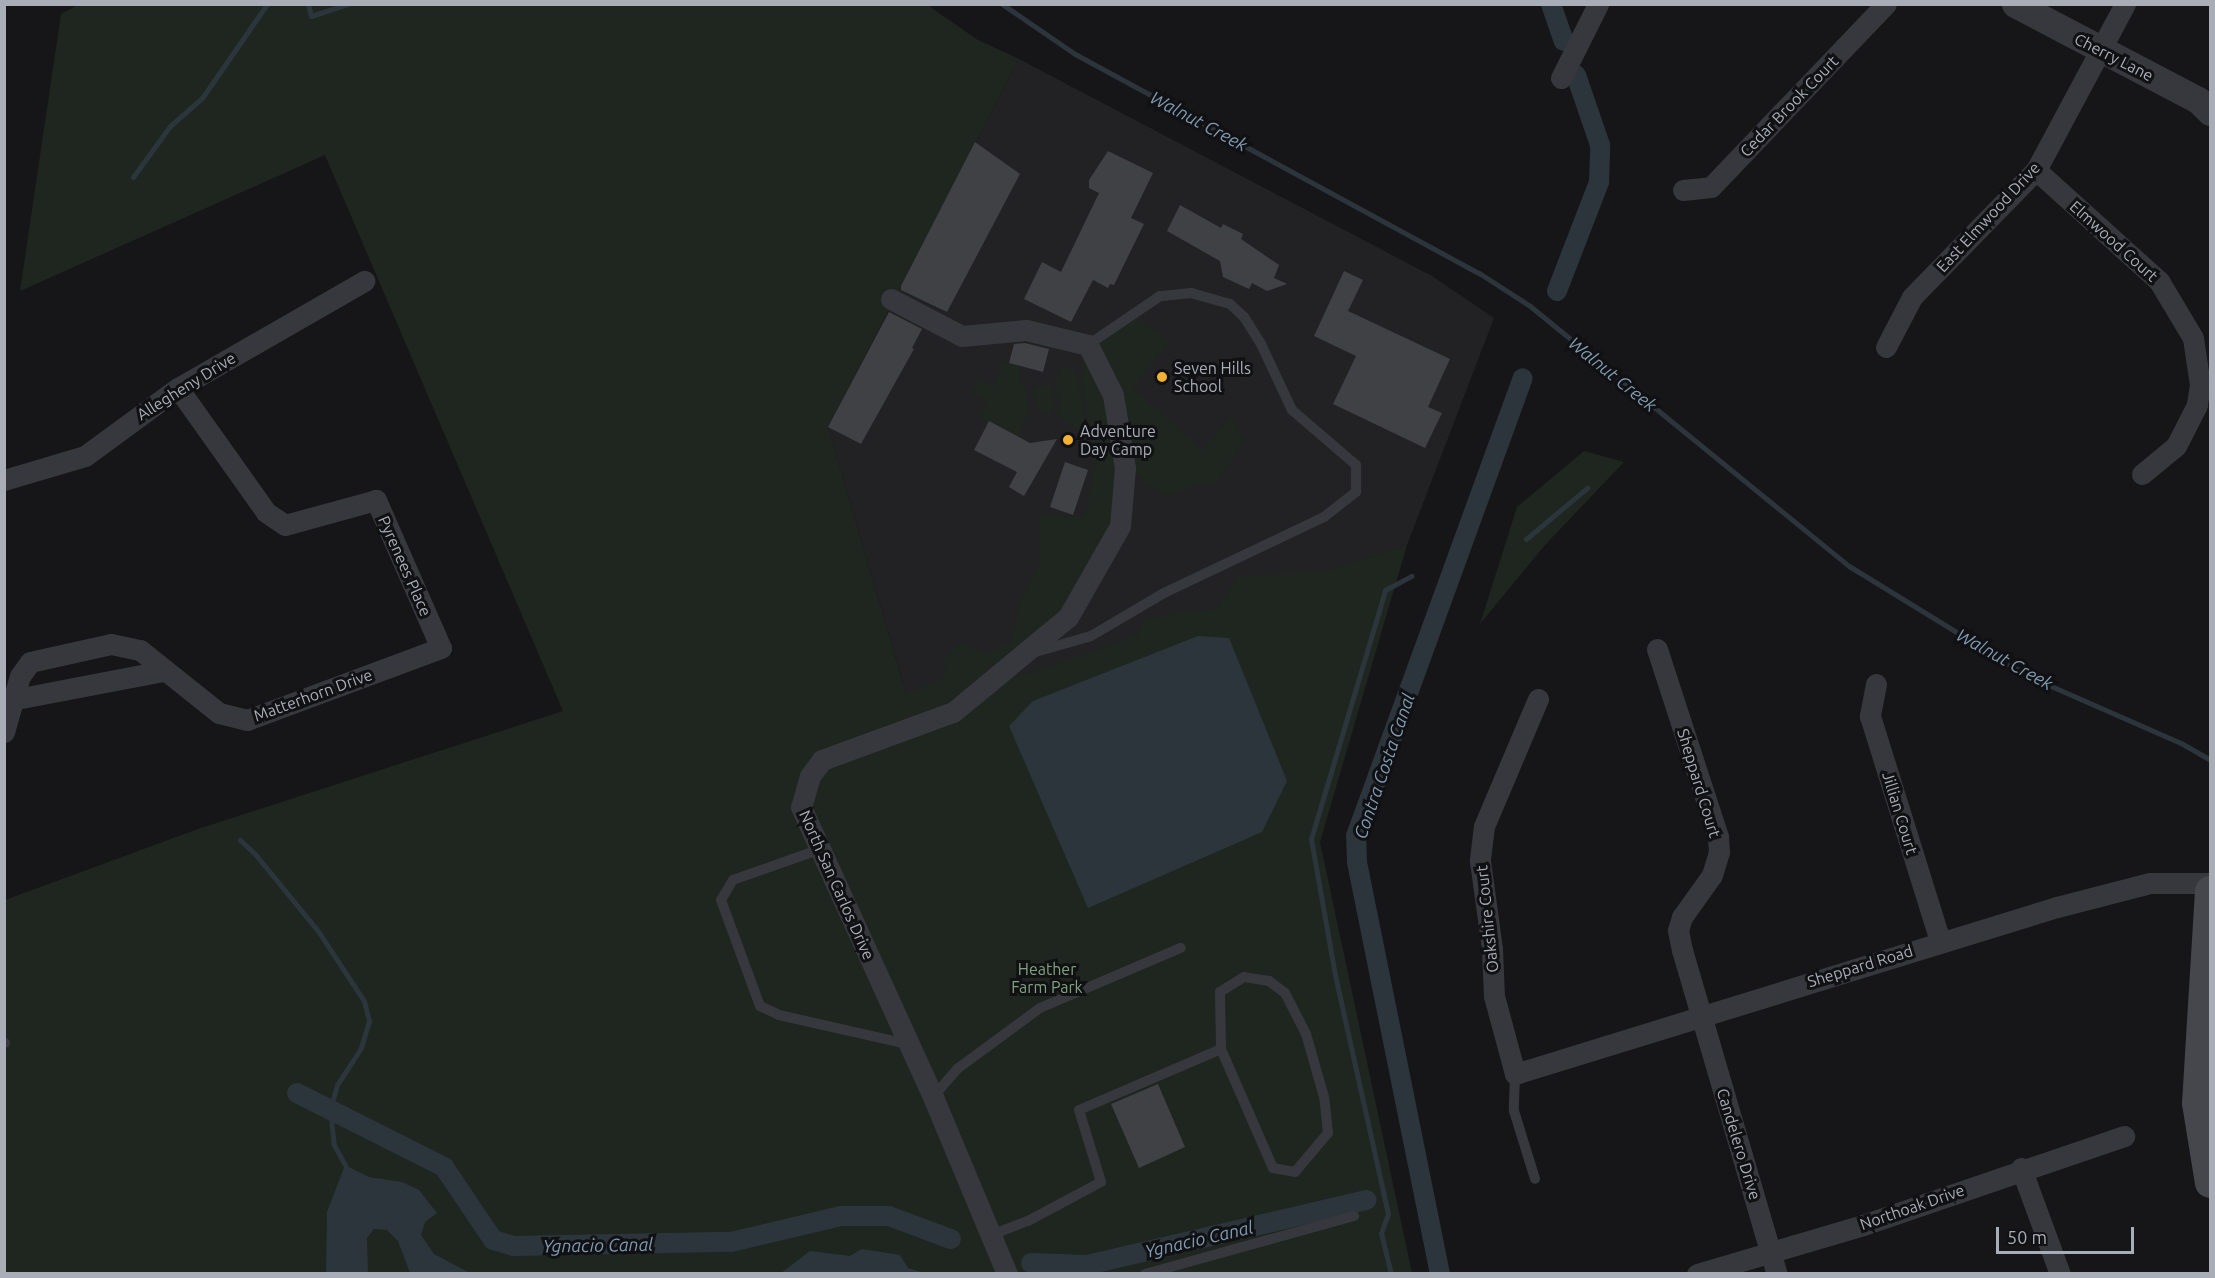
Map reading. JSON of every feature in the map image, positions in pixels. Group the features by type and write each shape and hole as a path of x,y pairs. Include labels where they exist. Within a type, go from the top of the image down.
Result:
{"main road":[{"path":"2211,891 2197,1103 2211,1183"}],"street":[{"path":"1561,78 1598,4"},
{"name":"Cedar Brook Court","path":"1683,190 1711,187 1886,4"},
{"name":"Cherry Lane","path":"2015,4 2102,52 2198,100 2211,112"},
{"name":"East Elmwood Drive","path":"1886,347 1912,297 2036,170 2126,4"},
{"name":"Elmwood Court","path":"2036,170 2159,281 2193,338 2200,386 2197,405 2176,446 2142,474"},
{"name":"Allegheny Drive","path":"4,480 85,456 184,385 364,281"},
{"path":"891,299 962,336 1026,330 1088,345"},
{"name":"North San Carlos Drive","path":"1007,1274 933,1097 818,850 801,807 810,776 822,760 953,712 1068,617 1120,526 1125,468 1113,395 1088,345"},
{"name":"Pyrenees Place","path":"184,385 266,512 285,525 375,500 441,648"},
{"name":"Matterhorn Drive","path":"4,732 16,699 20,676 30,662 111,644 132,646 219,713 247,720 441,648"},
{"name":"Sheppard Court","path":"1657,649 1718,837 1717,865 1690,903 1678,930 1701,1015"},
{"path":"16,699 163,671"},
{"name":"Jillian Court","path":"1876,684 1870,716 1940,941"},
{"name":"Oakshire Court","path":"1515,1074 1494,996 1492,949 1480,861 1484,826 1538,699"},
{"name":"Sheppard Road","path":"1515,1074 1940,941 2150,883 2211,883"},
{"name":"Candelero Drive","path":"1701,1015 1777,1274"},
{"name":"Northoak Drive","path":"1697,1274 1863,1225 2021,1168 2124,1136"},
{"path":"2021,1168 2061,1274"}],"lane":[{"path":"1021,656 1091,636 1158,596 1324,517 1356,492 1356,465 1292,410 1261,344 1244,317 1230,304 1191,293 1160,296 1088,345"},
{"path":"818,850 733,880 721,900 760,1006 778,1015 908,1044"},
{"path":"933,1097 957,1069 1040,1008 1181,948"},
{"path":"1244,977 1269,981 1285,993 1306,1034 1324,1097 1328,1133 1295,1172 1272,1168 1221,1049 1220,992 1244,977"},
{"path":"991,1235 1028,1221 1101,1182 1079,1110 1221,1049"},
{"path":"1515,1074 1514,1112 1535,1179"},
{"path":"1145,1274 1354,1216"}],"shaded area":[{"name":"Seven Hills School","path":"1019,59 1432,276 1494,318 1407,545 912,713 828,427"},
{"path":"1198,636 1229,638 1287,781 1262,832 1088,908 1009,726 1033,701"},
{"path":"345,1165 369,1177 402,1182 419,1190 437,1213 425,1222 421,1235 434,1254 470,1273 410,1273 398,1241 387,1230 374,1229 367,1238 368,1273 326,1273 327,1212"},
{"path":"862,1249 900,1255 908,1268 924,1273 781,1273 810,1251 850,1256"}],"green space":[{"name":"Heather Farm Park","path":"80,4 926,4 978,40 1019,59 828,427 906,693 944,679 945,657 960,643 985,654 1011,642 1022,596 1040,565 1040,515 1082,517 1087,509 1095,465 1081,381 1088,345 1132,314 1169,343 1133,387 1202,450 1232,415 1244,442 1216,484 1194,485 1167,496 1126,469 1120,526 1068,617 1004,681 1137,636 1146,618 1218,609 1237,577 1328,571 1407,545 1320,842 1412,1273 5,1274 5,900 198,829 563,711 325,155 20,291 61,14"},
{"path":"1005,362 1020,366 1020,381 1026,389 1029,412 1019,436 979,417 987,402 973,394 978,379 994,386"},
{"path":"1061,366 1076,370 1087,430 1079,432 1057,415 1060,405 1055,382"},
{"path":"1037,386 1052,386 1055,404 1051,413 1044,415 1036,407 1033,390"},
{"path":"1584,451 1624,462 1545,545 1480,624 1517,507"}],"building":[{"path":"975,142 1020,174 947,312 901,290 901,286"},
{"path":"1108,151 1153,173 1131,218 1144,224 1114,285 1110,284 1108,288 1093,280 1071,322 1024,299 1042,262 1061,272 1099,193 1089,188 1089,180"},
{"path":"1180,205 1221,228 1223,224 1243,234 1241,239 1279,265 1274,278 1287,284 1267,291 1252,283 1249,289 1223,277 1220,261 1167,231"},
{"path":"1344,271 1363,280 1348,311 1450,359 1428,407 1442,413 1425,448 1333,404 1356,356 1314,336"},
{"path":"889,312 922,329 912,348 914,349 861,444 828,427"},
{"path":"1025,343 1049,349 1043,372 1009,363 1014,344"},
{"path":"989,421 1030,443 1057,439 1024,496 1009,487 1017,472 974,450"},
{"path":"1065,462 1088,470 1073,515 1050,507"},
{"path":"1158,1084 1185,1147 1139,1168 1111,1104"}],"waterway":[{"path":"133,177 170,126 202,98 267,4"},
{"path":"308,4 311,16 349,4"},
{"name":"Walnut Creek","path":"1002,4 1075,54 1479,273 1530,306 1849,566 2026,675 2181,743 2210,760"},
{"name":"Contra Costa Canal","path":"1551,4 1564,41"},
{"name":"Contra Costa Canal","path":"1557,291 1599,182 1600,145 1576,75"},
{"name":"Contra Costa Canal","path":"1440,1274 1357,861 1356,836 1523,378"},
{"path":"1526,539 1587,488"},
{"path":"1391,1274 1381,1233 1388,1214 1335,975 1311,839 1385,590 1411,576"},
{"path":"240,840 255,854 318,931 364,1001 369,1021 361,1048 337,1085 330,1109 334,1145 345,1165"},
{"name":"Ygnacio Canal","path":"297,1093 444,1167 493,1240 514,1246 731,1242 841,1216 889,1216 951,1239"},
{"name":"Ygnacio Canal","path":"1031,1263 1087,1265 1367,1200"}],"place":[{"name":"Seven Hills School","path":"1162,377"},
{"name":"Adventure Day Camp","path":"1068,440"}]}
